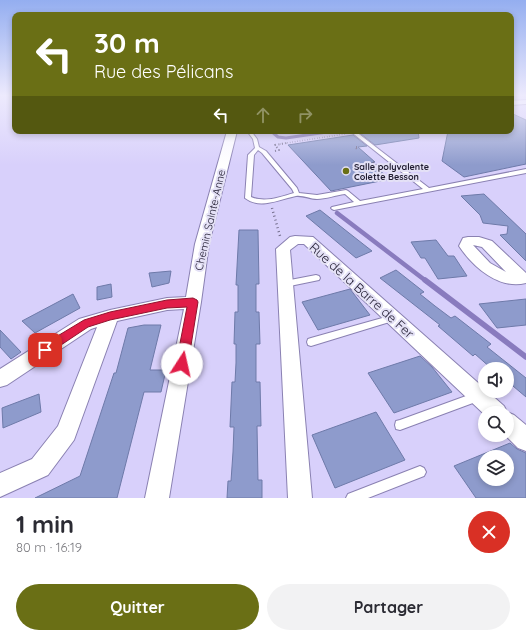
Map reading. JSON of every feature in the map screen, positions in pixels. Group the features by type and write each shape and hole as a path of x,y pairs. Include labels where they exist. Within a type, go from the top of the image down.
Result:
{"street":[{"name":"Chemin Sainte-Anne","path":"157,498 193,302 202,244 231,134"},
{"name":"Rue de la Barre de Fer","path":"283,249 295,240 308,240 478,395"},
{"path":"283,249 300,498"},
{"path":"0,379 84,324 110,316 167,304 193,302"},
{"path":"0,485 40,467 66,433 110,316"},
{"name":"Rue de la Barre de Fer","path":"481,398 490,406"},
{"path":"514,429 526,440"}],"lane":[{"path":"251,134 255,139 257,148 265,154 295,189 297,194"},
{"path":"356,134 428,190"},
{"path":"257,148 251,155 248,198 255,202 267,202 297,194 317,197 346,192 358,203"},
{"path":"334,208 526,172"},
{"path":"286,284 316,278"},
{"path":"311,342 393,318"},
{"path":"400,425 478,396"},
{"path":"352,498 420,472"}],"path":[{"path":"265,154 279,150 276,146 342,134"},
{"path":"267,202 272,208 283,249"}],"building":[{"path":"514,119 526,120 526,164 464,177 442,161 447,134 514,134"},
{"path":"361,134 418,134 419,138 375,145"},
{"name":"Salle polyvalente Colette Besson","path":"353,135 367,146 358,147 375,162 370,163 390,179 331,191 288,145"},
{"path":"484,194 526,234 526,261 500,235 507,234 508,226 483,223 480,215 461,196"},
{"path":"320,210 372,251 356,258 306,216"},
{"path":"239,230 258,230 259,284 256,284 256,312 259,312 260,344 256,344 256,382 260,382 261,426 257,426 258,480 262,480 262,498 227,498 228,481 231,481 233,452 234,427 230,427 232,382 235,382 236,363 236,344 234,344 235,312 238,312 238,285 236,285"},
{"path":"436,240 448,256 454,256 467,276 438,279 425,258 421,258 411,242"},
{"path":"396,270 424,292 420,294 435,306 451,318 455,316 491,344 487,347 506,362 484,362 475,354 473,356 438,326 440,325 380,278"},
{"path":"171,271 169,283 152,287 149,273"},
{"path":"111,284 112,297 97,300 97,287"},
{"path":"350,289 370,315 318,330 302,302"},
{"path":"73,294 80,308 35,333 22,321"},
{"path":"526,299 526,325 497,328 479,304"},
{"path":"144,325 161,325 150,370 166,370 161,392 144,392 117,498 35,498 80,476 114,373 116,373 128,328"},
{"path":"0,330 21,352 11,359 0,347"},
{"path":"420,356 432,367 452,392 394,413 368,373"},
{"path":"514,368 526,378 526,397 514,387"},
{"path":"39,394 41,412 3,428 2,408"},
{"path":"376,412 405,460 335,488 312,435"},
{"path":"510,443 517,449 526,453 526,498 476,498 454,466 478,456 478,486 514,486 514,450 493,450"}],"waterway":[{"path":"274,134 278,137 286,138 313,134"},
{"path":"337,213 426,281"},
{"path":"425,280 526,357"}],"place":[{"name":"Salle polyvalente Colette Besson","path":"346,171"}],"route":[{"path":"45,350 84,324 110,316 167,304 193,302 182,364"}]}
